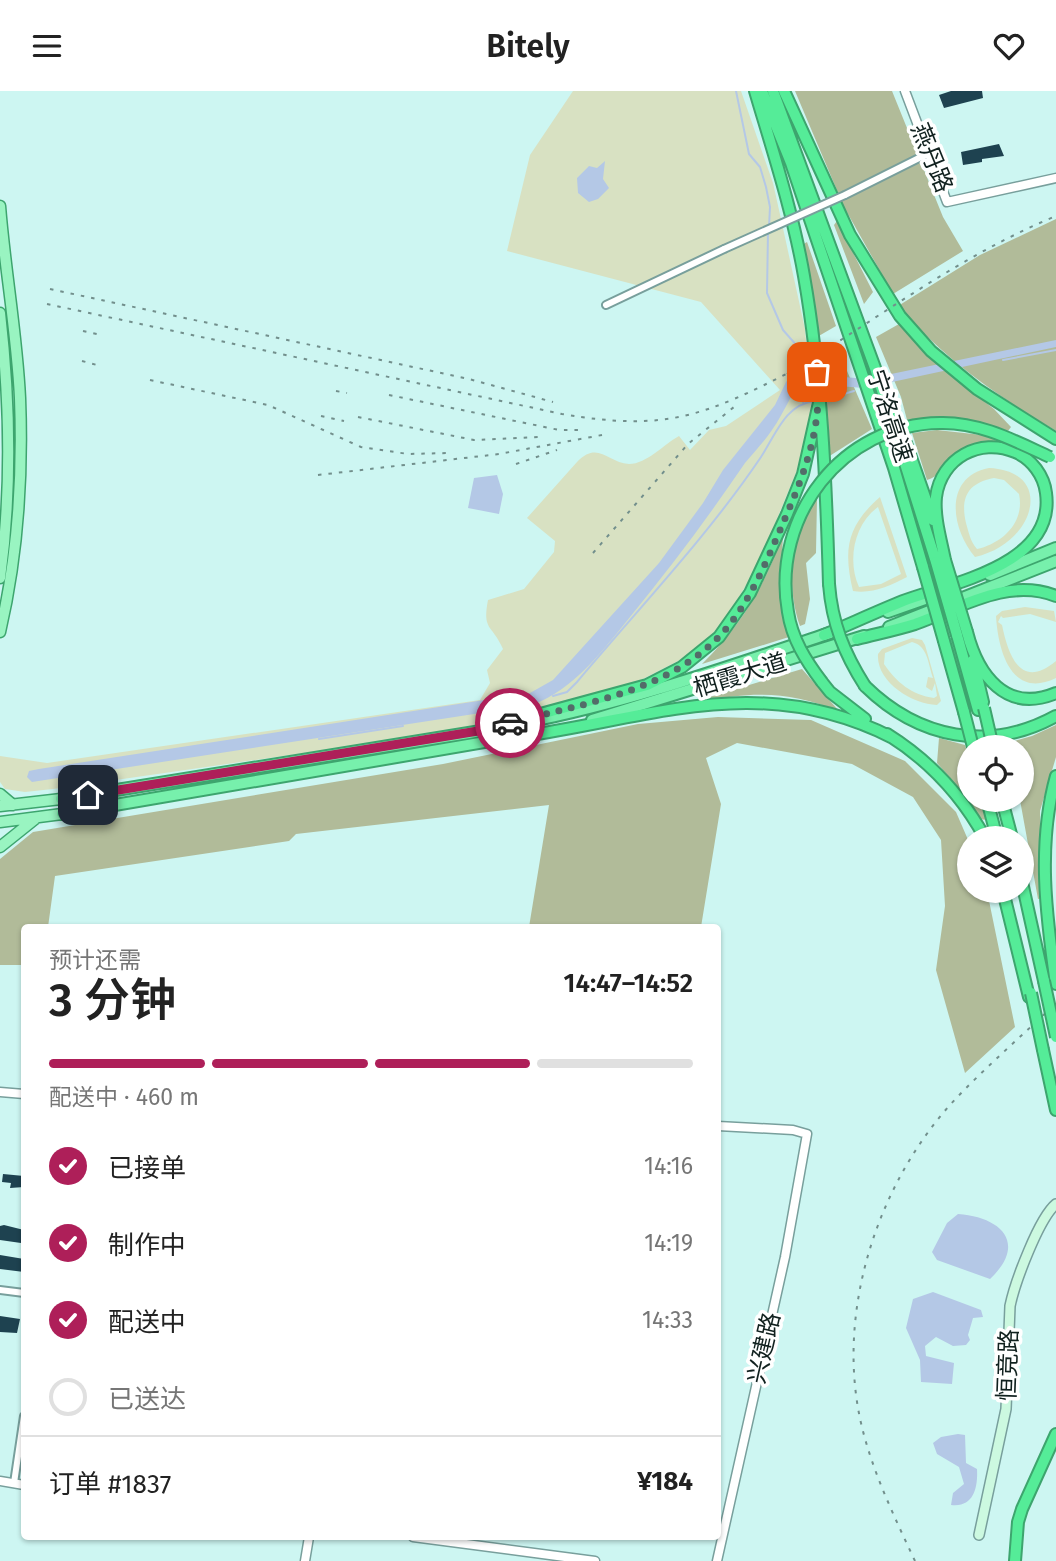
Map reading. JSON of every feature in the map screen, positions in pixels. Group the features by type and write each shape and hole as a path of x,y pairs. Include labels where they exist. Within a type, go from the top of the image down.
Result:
{"highway":[{"path":"755,91 778,166 802,263 820,398 830,584 837,633 851,664 865,685 898,714 921,726 957,736 1012,734 1056,716"},
{"name":"宁洛高速","path":"762,91 791,163 894,468 970,735"},
{"name":"宁洛高速","path":"773,91 876,368 941,561 964,635 987,735"},
{"path":"784,91 850,235 900,316 931,351 977,389 1056,439"},
{"path":"478,731 648,685 681,667 719,637 750,593 787,514 803,474 820,398"},
{"path":"978,826 963,801 928,763 841,701 822,683 800,650 788,614 785,570 789,543 808,499 825,474 871,440 902,428 927,424 961,424 979,428 1053,458"},
{"path":"824,635 903,601 1001,566 1019,554 1038,534 1047,510 1044,482 1026,459 1003,448 985,447 966,453 947,468 937,490 936,503 941,561"},
{"name":"栖霞大道","path":"61,799 478,731 588,708 824,635 1056,548"},
{"name":"栖霞大道","path":"62,814 524,736 626,711 857,639 1056,561"},
{"path":"857,639 915,624 1001,592 1031,589 1056,596"},
{"path":"964,635 986,676 1002,691 1031,699 1056,693"},
{"path":"524,736 666,710 760,702 814,707 849,717 893,738"},
{"path":"1056,776 1048,818 1045,874 1056,984"},
{"path":"1006,903 1030,995"},
{"path":"1012,903 1056,1109"},
{"path":"1027,903 1056,1037"},
{"path":"1015,1561 1018,1522 1022,1509 1056,1434"}],"main road":[{"path":"0,206 8,372 4,384 7,487 0,578"},
{"path":"0,313 8,372 19,388 19,496 15,554 0,632"},
{"path":"4,384 19,388"},
{"path":"0,794 13,805"},
{"name":"栖霞大道","path":"0,806 61,799"},
{"name":"栖霞大道","path":"0,822 62,814"},
{"path":"0,847 37,818"},
{"name":"恒竞路","path":"979,1535 981,1520 991,1492 1006,1409 1010,1305 1013,1291 1035,1239 1056,1203"}],"street":[{"name":"燕丹路","path":"905,91 947,202 1056,178"},
{"path":"606,305 845,195 929,153"},
{"path":"0,1092 21,1094"},
{"name":"兴建路","path":"717,1561 785,1257 807,1135 793,1130 721,1126"},
{"path":"0,1290 21,1293"},
{"path":"14,1483 21,1436"},
{"path":"0,1481 21,1484"},
{"path":"305,1561 308,1540"},
{"path":"436,1540 595,1561"}],"green space":[{"path":"573,91 741,91 773,183 805,329 812,410 803,456 759,563 727,618 692,654 637,682 464,730 53,789 25,792 5,789 0,782 0,756 47,763 480,700 490,683 487,670 503,649 487,623 488,600 524,589 554,552 555,541 527,518 577,462 584,456 597,453 622,463 636,463 679,436 690,450 709,430 726,426 780,390 701,302 507,251 530,155"},
{"path":"795,91 892,91 943,217 963,251 893,294 844,207"},
{"path":"1056,219 1056,431 972,375 933,343 898,306 980,255"},
{"path":"837,221 873,292 864,304 834,225"},
{"path":"807,242 836,326 817,337 802,245"},
{"path":"899,324 926,355 994,409 1011,427 1008,431 958,419 907,420 901,397 876,337"},
{"path":"838,350 872,429 828,457 821,361"},
{"path":"937,430 982,435 998,441 998,444 982,443 960,450 942,470 927,480 912,433"},
{"path":"989,468 1010,472 1024,481 1030,494 1030,509 1012,538 996,550 975,557 961,533 956,505 964,482 974,473","holes":["994,478 1004,480 1019,494 1019,514 1010,530 1003,536 977,549 966,523 965,499 978,483"]},
{"path":"880,497 907,577 881,589 853,591 848,563 850,539 860,518","holes":["878,507 901,574 881,584 859,587 855,577 853,555 858,533 863,523"]},
{"path":"817,499 816,553 806,563 810,599 805,624 800,626 793,594 793,560 801,527"},
{"path":"783,535 780,595 789,637 702,664 740,620 768,572"},
{"path":"1025,607 1054,611 1056,622 1030,614 1003,618 1001,616 998,622 1002,625 1012,657 1025,670 1033,672 1044,669 1056,661 1056,678 1041,683 1028,682 1018,677 1010,668 997,629 996,616 1002,611"},
{"path":"912,638 922,640 941,701 937,705 927,704 897,690 883,674 879,664 878,654 882,649","holes":["912,642 924,651 933,678 928,677 926,687 932,691 935,683 937,696 934,698 905,687 884,664 885,653"]},
{"path":"802,669 839,711 805,700 773,695 703,699"},
{"path":"718,717 811,720 905,761 956,812 962,826 957,826 957,903 989,903 1015,1027 965,1073 936,970 945,906 941,840 913,797 852,764 737,743 706,758 721,804 701,924 529,924 549,805 296,834 289,841 55,876 48,924 21,924 21,965 0,965 0,859 33,832 443,764 638,724"},
{"path":"1056,725 1056,757 1040,811 1042,898 1038,899 1034,877 1034,826 1025,826 1022,812 1034,812 1034,735"},
{"path":"939,738 957,743 957,786 937,763"},
{"path":"975,812 985,812 987,820 979,819"}],"water":[{"path":"605,161 603,179 609,188 598,199 589,202 578,193 577,178 589,166 597,168"},
{"path":"1056,340 1056,347 864,388 838,386 815,369 808,371 769,434 609,643 575,679 532,705 32,782 27,777 29,771 39,769 530,693 553,680 659,563 703,503 723,470 775,405 786,382 805,358 816,357 844,377 867,379"},
{"path":"497,475 503,494 499,514 468,508 474,478"},
{"path":"958,1214 986,1220 1004,1234 1008,1243 1007,1254 990,1279 937,1260 932,1252 947,1223"},
{"path":"933,1292 981,1310 983,1317 973,1318 968,1335 970,1340 966,1345 953,1346 936,1337 925,1346 926,1356 954,1363 952,1384 921,1382 920,1360 906,1328 913,1299"},
{"path":"965,1435 966,1463 977,1469 977,1483 970,1500 951,1505 953,1493 964,1484 959,1467 937,1454 933,1443 941,1437"}],"building":[{"path":"951,91 982,91 983,98 944,108 939,95"},
{"path":"999,144 1004,156 963,165 961,152"},
{"path":"3,1174 21,1176 21,1187 10,1188 11,1183 2,1182"},
{"path":"0,1226 21,1229 21,1243 0,1240"},
{"path":"0,1255 21,1258 21,1272 0,1269"},
{"path":"0,1316 20,1319 17,1333 0,1332"}],"waterway":[{"path":"736,91 749,154 760,167 766,187 770,207 769,227"},
{"path":"768,232 767,293 783,330 798,347 801,364"},
{"path":"1003,360 1056,350"},
{"path":"802,377 803,402"},
{"path":"823,400 854,391"},
{"path":"553,696 567,692 577,682 695,544 740,487 788,414 814,401"},
{"path":"319,739 403,726"}],"railway":[{"path":"787,374 952,269 1056,216"},
{"path":"50,289 469,379 553,402"},
{"path":"47,304 562,414 598,419 630,421 684,416 709,409 796,369"},
{"path":"83,331 101,335"},
{"path":"82,361 97,365"},
{"path":"150,380 268,405 361,447 408,454 449,453"},
{"path":"336,391 347,393"},
{"path":"389,395 559,430 581,430"},
{"path":"593,553 688,444 734,407"},
{"path":"321,416 344,421"},
{"path":"358,417 474,440 538,437"},
{"path":"318,475 499,454 602,435"},
{"path":"516,464 557,450"},
{"path":"915,1561 884,1493 861,1423 855,1381 854,1339 868,1254 882,1214 923,1139 949,1106 1056,1003"}],"way so far":[{"path":"510,723 648,685 681,667 719,637 750,593 803,474 820,398 817,372"}],"route":[{"path":"88,795 478,731 510,723"}]}
